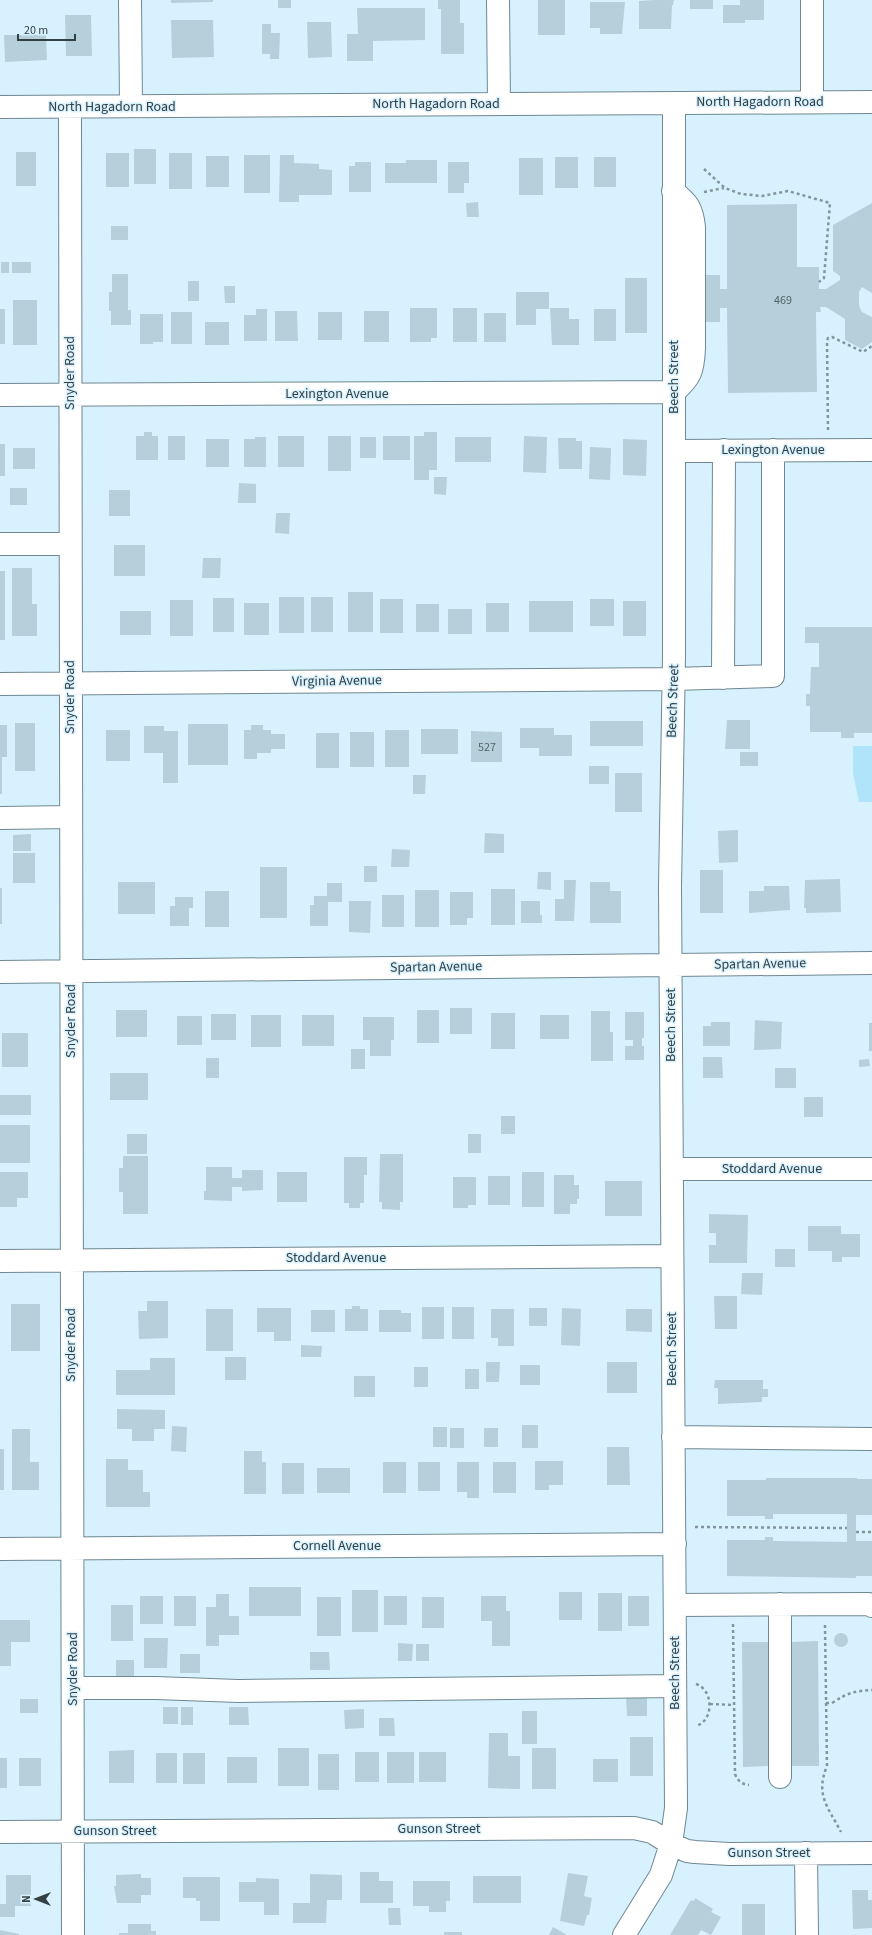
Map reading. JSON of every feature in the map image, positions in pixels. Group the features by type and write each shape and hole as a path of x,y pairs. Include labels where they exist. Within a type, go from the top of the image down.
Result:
{"street":[{"path":"130,0 131,106"},
{"path":"498,0 499,104"},
{"path":"812,0 812,102"},
{"name":"North Hagadorn Road","path":"0,107 872,102"},
{"name":"Beech Street","path":"624,1935 661,1875 671,1844 676,1808 686,1685 675,1605 673,1437 671,768 674,679 674,103"},
{"name":"Snyder Road","path":"70,107 73,1935"},
{"name":"Lexington Avenue","path":"0,395 674,392"},
{"path":"722,678 724,450"},
{"name":"Virginia Avenue","path":"0,684 674,679 773,676 772,450"},
{"name":"Lexington Avenue","path":"674,451 872,450"},
{"path":"0,544 70,544"},
{"path":"0,818 71,818"},
{"name":"Spartan Avenue","path":"0,972 872,962"},
{"name":"Stoddard Avenue","path":"672,1169 872,1169"},
{"name":"Stoddard Avenue","path":"0,1261 672,1256"},
{"path":"673,1437 872,1439"},
{"name":"Cornell Avenue","path":"0,1548 675,1544"},
{"path":"780,1604 780,1777"},
{"path":"675,1605 869,1604 872,1606"},
{"path":"73,1688 244,1690 686,1685"},
{"name":"Gunson Street","path":"0,1832 634,1828 652,1832 671,1844 688,1851 695,1852 729,1854 872,1853"},
{"path":"806,1853 807,1935"}],"path":[{"path":"704,169 725,188 741,194 762,196 788,191 830,203 824,278 819,282"},
{"path":"703,192 725,188"},
{"path":"828,432 828,338 832,337 863,352 872,346"},
{"path":"695,1527 847,1528"},
{"path":"856,1532 872,1532"},
{"path":"825,1604 827,1766 821,1780 822,1793 841,1832"},
{"path":"732,1605 735,1774 738,1780 743,1784 749,1785"},
{"path":"686,1685 702,1686 708,1694 710,1704 707,1718 701,1725 696,1726"},
{"path":"826,1703 832,1704 844,1695 855,1690 872,1690"},
{"path":"710,1704 734,1705"}],"shaded area":[{"path":"853,746 872,746 872,802 859,802 853,773"}],"building":[{"path":"171,0 213,0 213,2 171,3"},
{"path":"278,0 291,0 291,8 278,8"},
{"path":"438,0 460,0 460,23 464,23 464,54 441,54 441,9 438,9"},
{"path":"538,0 565,0 565,35 538,35"},
{"path":"674,0 672,5 671,29 639,29 639,1"},
{"path":"690,0 713,0 713,9 690,9"},
{"path":"740,0 764,0 764,20 745,20 745,23 723,23 723,5 740,5"},
{"path":"590,2 625,2 622,34 600,34 600,28 590,28"},
{"path":"357,8 425,8 425,40 373,41 373,61 347,61 347,34 358,34"},
{"path":"65,15 91,15 92,56 66,56"},
{"path":"171,20 213,20 214,57 172,58"},
{"path":"307,22 331,22 332,57 308,58"},
{"path":"262,24 271,24 271,33 280,33 279,59 270,59 270,54 262,54"},
{"path":"4,35 46,35 47,60 5,62"},
{"path":"134,149 156,149 156,184 134,184"},
{"path":"16,152 36,152 36,186 16,186"},
{"path":"106,153 129,153 129,187 106,187"},
{"path":"169,153 192,153 192,189 169,189"},
{"path":"244,155 270,155 270,193 244,193"},
{"path":"280,155 294,155 294,163 319,164 319,169 332,170 332,195 299,195 299,202 279,202"},
{"path":"206,156 229,156 229,187 206,187"},
{"path":"555,157 578,157 578,188 555,188"},
{"path":"594,157 616,157 616,187 594,187"},
{"path":"519,158 543,158 543,195 519,195"},
{"path":"406,160 437,160 437,183 385,183 385,163 406,163"},
{"path":"355,162 371,162 371,192 349,192 349,166 355,166"},
{"path":"448,162 469,162 469,183 464,183 464,193 448,193"},
{"path":"478,202 479,217 467,217 466,203"},
{"path":"872,203 872,293 862,287 859,292 859,306 862,312 872,317 872,342 862,349 845,340 845,319 826,307 820,307 821,312 816,312 817,392 728,393 727,308 720,308 720,322 706,322 706,275 720,275 720,289 727,289 727,205 797,204 797,267 819,267 819,289 826,289 840,280 840,276 833,271 833,225"},
{"path":"111,226 128,226 128,240 111,240"},
{"path":"1,262 9,262 9,273 1,273"},
{"path":"12,262 31,262 31,273 12,273"},
{"path":"112,274 128,274 128,310 131,310 131,325 111,325 109,292 112,292"},
{"path":"625,278 647,278 647,333 625,333"},
{"path":"188,281 199,281 199,301 188,301"},
{"path":"224,286 235,286 235,303 225,303"},
{"path":"516,292 549,292 549,309 536,309 536,325 516,325"},
{"path":"13,300 37,300 37,345 13,345"},
{"path":"410,308 437,308 437,338 431,338 431,342 410,342"},
{"path":"453,308 477,308 477,342 453,342"},
{"path":"550,308 569,308 569,319 579,319 579,345 552,345"},
{"path":"0,309 5,309 5,344 0,344"},
{"path":"256,309 267,309 267,341 244,341 244,315 256,315"},
{"path":"594,309 616,309 616,341 594,341"},
{"path":"275,311 297,311 298,341 275,341"},
{"path":"364,311 389,311 389,342 364,342"},
{"path":"171,312 192,312 192,344 171,344"},
{"path":"318,312 342,312 342,340 318,340"},
{"path":"484,313 506,313 506,342 484,342"},
{"path":"140,314 163,314 163,342 140,344"},
{"path":"205,322 229,322 229,345 205,345"},
{"path":"144,432 152,432 152,436 158,436 158,460 136,460 136,436 144,436"},
{"path":"424,432 437,432 437,470 429,470 429,480 414,480 414,436 424,436"},
{"path":"168,436 185,436 185,460 168,460"},
{"path":"278,436 304,436 304,467 278,467"},
{"path":"328,436 351,436 351,471 328,471"},
{"path":"383,436 410,436 410,460 383,460"},
{"path":"524,436 547,437 546,473 523,472"},
{"path":"255,437 266,437 266,467 244,467 244,439 255,439"},
{"path":"360,437 376,437 376,458 360,458"},
{"path":"455,437 491,437 491,462 455,462"},
{"path":"558,438 576,438 576,441 582,441 582,469 559,469"},
{"path":"206,439 229,439 229,467 206,467"},
{"path":"623,439 647,440 646,476 623,475"},
{"path":"0,444 5,444 5,476 0,476"},
{"path":"590,447 611,448 610,480 589,479"},
{"path":"13,448 35,448 35,469 13,469"},
{"path":"434,477 447,477 446,495 434,494"},
{"path":"239,483 256,484 256,503 238,503"},
{"path":"10,488 27,488 27,505 10,505"},
{"path":"109,490 130,490 130,516 109,516"},
{"path":"276,513 290,513 289,534 275,533"},
{"path":"114,545 145,545 145,576 114,576"},
{"path":"203,558 221,558 220,578 202,578"},
{"path":"12,568 32,568 32,604 37,604 37,636 12,636"},
{"path":"0,571 5,571 5,640 0,640"},
{"path":"348,592 373,592 373,632 348,632"},
{"path":"279,597 304,597 304,633 279,633"},
{"path":"311,597 333,597 333,632 311,632"},
{"path":"213,598 234,598 234,632 213,632"},
{"path":"380,599 403,599 403,633 380,633"},
{"path":"590,599 614,599 614,626 590,626"},
{"path":"170,600 193,600 193,636 170,636"},
{"path":"529,601 573,601 573,632 529,632"},
{"path":"623,601 646,601 646,636 623,636"},
{"path":"244,603 269,603 269,635 244,635"},
{"path":"486,603 509,603 509,632 486,632"},
{"path":"416,604 439,604 439,632 416,632"},
{"path":"448,609 472,609 472,634 448,634"},
{"path":"120,611 151,611 151,635 120,635"},
{"path":"805,627 872,627 872,733 854,733 854,738 841,738 841,732 810,732 810,706 806,706 806,694 810,694 811,667 819,667 819,643 805,643"},
{"path":"727,720 750,720 750,749 725,749"},
{"path":"590,721 643,721 643,746 590,746"},
{"path":"15,723 35,723 35,771 15,771"},
{"path":"188,724 228,724 228,765 188,765"},
{"path":"0,725 7,725 7,757 2,757 2,794 0,794"},
{"path":"251,725 263,725 263,730 271,730 271,734 285,734 285,749 271,749 271,753 257,753 257,759 244,759 244,730 251,730"},
{"path":"144,726 164,726 164,731 178,731 178,783 163,783 163,753 144,753"},
{"path":"520,728 554,728 554,735 572,735 572,756 539,756 539,748 520,748"},
{"path":"421,729 458,729 458,754 421,754"},
{"path":"106,730 130,730 130,761 106,761"},
{"path":"385,730 409,730 409,767 385,767"},
{"path":"471,731 502,732 502,762 471,762"},
{"path":"350,732 374,732 374,767 350,767"},
{"path":"316,733 339,733 339,768 316,768"},
{"path":"740,752 758,752 758,766 740,766"},
{"path":"589,766 609,766 609,784 589,784"},
{"path":"615,773 642,773 642,812 615,812"},
{"path":"413,775 426,775 425,794 413,794"},
{"path":"738,830 738,862 719,863 718,831"},
{"path":"485,833 504,834 504,853 484,853"},
{"path":"31,834 31,851 13,851 13,835"},
{"path":"392,849 410,850 409,867 391,867"},
{"path":"13,853 35,853 35,883 13,883"},
{"path":"364,866 377,866 377,882 364,882"},
{"path":"260,867 287,867 287,918 260,918"},
{"path":"700,870 723,870 723,913 700,913"},
{"path":"538,872 551,872 551,890 537,889"},
{"path":"840,879 841,912 806,913 806,908 804,908 805,880"},
{"path":"564,880 576,880 574,921 555,921 555,899 564,899"},
{"path":"118,882 155,882 155,914 118,914"},
{"path":"590,882 610,882 610,891 621,891 621,923 590,923"},
{"path":"327,883 342,883 342,902 328,902 328,926 310,926 310,905 314,905 314,896 327,896"},
{"path":"764,886 789,886 790,910 749,913 749,891 764,891"},
{"path":"0,888 2,888 2,924 0,924"},
{"path":"491,889 515,889 515,925 491,925"},
{"path":"415,890 439,890 439,927 415,927"},
{"path":"205,891 229,891 229,927 205,927"},
{"path":"450,892 473,892 473,918 467,918 467,925 450,925"},
{"path":"382,895 404,895 404,927 382,927"},
{"path":"175,897 193,897 193,908 189,908 189,926 170,926 170,906 175,906"},
{"path":"349,901 371,901 370,933 349,932"},
{"path":"521,901 540,901 540,915 542,915 542,923 521,923"},
{"path":"450,1008 472,1008 472,1034 450,1034"},
{"path":"116,1010 147,1010 147,1037 116,1037"},
{"path":"417,1010 439,1010 439,1043 417,1043"},
{"path":"591,1011 610,1011 610,1032 613,1032 613,1061 591,1061"},
{"path":"625,1012 644,1012 644,1038 642,1038 642,1046 644,1046 644,1060 625,1060 625,1046 633,1046 633,1040 625,1040"},
{"path":"491,1013 515,1013 515,1049 491,1049"},
{"path":"211,1014 236,1014 236,1040 211,1040"},
{"path":"251,1015 281,1015 281,1047 251,1047"},
{"path":"302,1015 334,1015 334,1046 302,1046"},
{"path":"540,1015 569,1015 569,1039 540,1039"},
{"path":"177,1016 202,1016 202,1045 177,1045"},
{"path":"363,1017 394,1017 394,1040 391,1040 391,1056 370,1056 370,1040 363,1040"},
{"path":"755,1020 782,1022 781,1049 754,1050"},
{"path":"711,1022 730,1022 730,1046 703,1046 703,1026 711,1026"},
{"path":"869,1023 872,1023 872,1051 869,1051"},
{"path":"2,1033 28,1033 28,1067 2,1067"},
{"path":"351,1049 365,1049 365,1069 351,1069"},
{"path":"703,1057 722,1057 723,1078 703,1078"},
{"path":"206,1058 219,1058 219,1078 206,1078"},
{"path":"869,1059 870,1066 859,1067 859,1060"},
{"path":"775,1068 796,1068 796,1088 775,1088"},
{"path":"110,1073 148,1073 148,1100 110,1100"},
{"path":"0,1095 31,1095 31,1115 0,1115"},
{"path":"804,1097 823,1097 823,1117 804,1117"},
{"path":"501,1116 515,1116 515,1134 501,1134"},
{"path":"0,1125 30,1125 30,1163 0,1163"},
{"path":"127,1134 147,1134 147,1154 127,1154"},
{"path":"468,1134 481,1134 481,1153 468,1153"},
{"path":"380,1154 403,1154 403,1202 400,1202 400,1210 382,1209 382,1202 379,1202"},
{"path":"123,1156 148,1156 148,1214 123,1214 123,1192 119,1192 119,1168 123,1168"},
{"path":"344,1157 367,1157 367,1175 364,1175 364,1203 360,1203 360,1208 349,1208 349,1203 344,1203"},
{"path":"206,1167 232,1167 232,1178 242,1178 242,1170 263,1170 263,1190 242,1191 242,1187 232,1187 232,1201 204,1200 204,1191 206,1191"},
{"path":"0,1172 28,1172 28,1198 17,1198 17,1207 0,1207"},
{"path":"277,1172 307,1172 307,1202 277,1202"},
{"path":"522,1172 544,1172 544,1207 522,1207"},
{"path":"554,1175 574,1175 574,1185 579,1185 579,1199 577,1199 577,1204 570,1204 570,1214 554,1214"},
{"path":"488,1176 510,1176 510,1205 488,1205"},
{"path":"453,1177 476,1177 476,1205 468,1205 468,1208 453,1208"},
{"path":"605,1181 642,1181 642,1216 605,1216"},
{"path":"709,1214 748,1215 747,1263 709,1263 709,1245 716,1245 716,1233 709,1233"},
{"path":"808,1226 841,1226 841,1234 860,1234 860,1257 842,1257 842,1262 832,1262 832,1251 808,1251"},
{"path":"775,1249 795,1249 795,1267 775,1267"},
{"path":"742,1273 763,1273 762,1295 741,1294"},
{"path":"714,1296 737,1296 737,1329 715,1329"},
{"path":"147,1301 168,1301 168,1338 139,1339 138,1311 147,1311"},
{"path":"11,1304 40,1304 40,1351 11,1351"},
{"path":"352,1306 360,1306 360,1309 368,1309 368,1331 345,1331 345,1309 352,1309"},
{"path":"422,1307 444,1307 444,1339 422,1339"},
{"path":"452,1307 474,1307 474,1339 452,1339"},
{"path":"257,1308 291,1308 291,1341 274,1341 274,1332 257,1332"},
{"path":"529,1308 547,1308 547,1326 529,1326"},
{"path":"562,1308 581,1309 580,1346 561,1345"},
{"path":"206,1309 233,1309 233,1351 206,1351"},
{"path":"491,1309 514,1309 514,1346 498,1346 498,1338 491,1338"},
{"path":"626,1309 652,1309 652,1332 626,1331"},
{"path":"311,1310 335,1310 335,1332 311,1332"},
{"path":"379,1310 401,1310 401,1313 411,1313 411,1332 379,1332"},
{"path":"301,1345 322,1346 321,1357 301,1357"},
{"path":"225,1357 246,1357 246,1380 225,1380"},
{"path":"150,1358 175,1358 175,1395 116,1395 116,1370 150,1370"},
{"path":"486,1362 500,1362 499,1382 486,1382"},
{"path":"607,1362 637,1362 637,1393 607,1393"},
{"path":"520,1365 540,1365 540,1385 520,1385"},
{"path":"414,1367 428,1367 428,1387 414,1387"},
{"path":"465,1369 479,1369 479,1389 465,1389"},
{"path":"354,1376 375,1376 375,1397 354,1397"},
{"path":"715,1380 763,1380 763,1389 768,1389 768,1397 762,1397 762,1402 718,1404 718,1388 714,1388"},
{"path":"117,1409 165,1410 165,1429 154,1429 154,1441 132,1441 132,1429 117,1429"},
{"path":"522,1425 538,1425 538,1448 522,1448"},
{"path":"172,1426 187,1427 186,1452 171,1451"},
{"path":"433,1427 447,1427 447,1447 433,1447"},
{"path":"450,1428 464,1428 464,1448 450,1448"},
{"path":"484,1428 498,1428 498,1447 484,1447"},
{"path":"12,1429 30,1429 30,1462 39,1462 39,1490 12,1490"},
{"path":"607,1447 629,1447 630,1485 607,1485"},
{"path":"0,1449 4,1449 4,1490 0,1490"},
{"path":"244,1451 262,1451 262,1462 266,1462 266,1494 244,1494"},
{"path":"106,1459 128,1459 128,1470 143,1470 143,1492 150,1492 150,1507 106,1507"},
{"path":"535,1461 563,1461 563,1485 549,1485 549,1490 535,1490"},
{"path":"383,1462 406,1462 406,1493 383,1493"},
{"path":"418,1462 440,1462 440,1491 418,1491"},
{"path":"457,1462 479,1462 479,1498 467,1498 467,1492 457,1492"},
{"path":"493,1462 516,1462 516,1493 493,1493"},
{"path":"282,1463 304,1463 304,1494 282,1494"},
{"path":"317,1468 350,1468 350,1493 317,1493"},
{"path":"766,1478 872,1479 872,1515 856,1515 856,1541 872,1541 872,1576 856,1576 856,1578 727,1576 727,1540 765,1540 765,1537 773,1537 773,1541 847,1542 847,1514 773,1514 773,1519 765,1519 765,1516 727,1516 727,1480 766,1480"},
{"path":"249,1587 301,1587 301,1616 249,1616"},
{"path":"352,1590 378,1590 378,1632 352,1632"},
{"path":"559,1592 582,1592 582,1620 559,1620"},
{"path":"598,1593 622,1593 622,1631 598,1631"},
{"path":"216,1594 229,1594 229,1616 239,1616 239,1635 219,1635 219,1646 206,1646 206,1607 216,1607"},
{"path":"140,1596 163,1596 163,1624 140,1624"},
{"path":"174,1596 196,1596 196,1626 174,1626"},
{"path":"384,1596 407,1596 407,1625 384,1625"},
{"path":"481,1596 506,1596 506,1611 510,1611 510,1646 492,1646 492,1621 481,1621"},
{"path":"628,1596 649,1596 649,1626 628,1626"},
{"path":"317,1597 341,1597 341,1636 317,1636"},
{"path":"422,1597 444,1597 444,1628 422,1628"},
{"path":"111,1605 133,1605 133,1641 111,1641"},
{"path":"0,1620 30,1620 30,1642 11,1642 11,1666 0,1666"},
{"path":"841,1633 846,1635 848,1640 846,1645 841,1647 836,1645 834,1640 836,1635"},
{"path":"144,1638 168,1638 167,1668 144,1668"},
{"path":"818,1641 819,1766 788,1766 787,1642"},
{"path":"742,1642 773,1642 773,1766 743,1767"},
{"path":"398,1643 413,1644 412,1661 398,1661"},
{"path":"416,1644 429,1644 429,1661 416,1661"},
{"path":"310,1652 329,1652 330,1670 310,1670"},
{"path":"180,1654 200,1654 200,1673 180,1673"},
{"path":"116,1660 134,1660 134,1680 116,1680"},
{"path":"647,1695 647,1716 627,1716 626,1696"},
{"path":"20,1699 38,1699 38,1713 20,1713"},
{"path":"163,1707 178,1707 178,1724 163,1724"},
{"path":"181,1707 193,1707 193,1725 181,1725"},
{"path":"229,1707 248,1707 249,1725 229,1725"},
{"path":"364,1709 364,1728 345,1729 344,1710"},
{"path":"522,1711 537,1711 537,1744 522,1744"},
{"path":"379,1718 394,1718 395,1736 379,1736"},
{"path":"489,1733 508,1733 508,1756 520,1756 520,1789 488,1788"},
{"path":"630,1737 653,1737 653,1776 630,1776"},
{"path":"278,1748 309,1748 309,1786 278,1786"},
{"path":"532,1748 556,1748 556,1789 532,1789"},
{"path":"134,1750 134,1783 109,1783 109,1751"},
{"path":"355,1752 379,1752 379,1782 355,1782"},
{"path":"387,1752 414,1752 414,1783 387,1783"},
{"path":"419,1752 446,1752 446,1782 419,1782"},
{"path":"156,1753 177,1753 177,1783 156,1783"},
{"path":"183,1753 205,1753 205,1784 183,1784"},
{"path":"318,1754 339,1754 339,1790 318,1790"},
{"path":"227,1757 257,1757 257,1783 227,1783"},
{"path":"0,1758 7,1758 7,1788 0,1788"},
{"path":"19,1758 41,1758 41,1786 19,1786"},
{"path":"593,1759 618,1759 618,1782 593,1782"},
{"path":"360,1872 379,1872 379,1881 393,1881 393,1903 360,1903"},
{"path":"568,1873 588,1876 584,1896 592,1898 589,1915 587,1915 584,1926 560,1921"},
{"path":"141,1874 141,1878 151,1878 151,1895 141,1895 141,1903 117,1903 114,1886 116,1886 116,1875"},
{"path":"310,1874 342,1875 342,1900 327,1900 326,1923 293,1923 293,1903 310,1903"},
{"path":"6,1875 31,1875 31,1906 15,1906 15,1917 0,1917 0,1904 6,1904"},
{"path":"473,1876 521,1876 521,1903 473,1903"},
{"path":"183,1877 220,1877 220,1921 200,1921 200,1901 196,1901 196,1898 183,1898"},
{"path":"256,1878 279,1879 279,1915 264,1915 264,1902 239,1902 239,1882 256,1882"},
{"path":"413,1881 450,1881 450,1901 446,1901 446,1912 429,1912 429,1906 413,1906"},
{"path":"852,1890 868,1890 868,1900 872,1900 872,1928 853,1929"},
{"path":"695,1898 713,1909 711,1912 721,1917 711,1935 701,1930 698,1935 670,1935 691,1900 694,1901"},
{"path":"742,1904 765,1904 765,1935 742,1935"},
{"path":"388,1908 400,1908 401,1925 389,1925"},
{"path":"128,1924 151,1924 151,1931 156,1931 156,1935 119,1935 119,1933 128,1933"},
{"path":"553,1927 567,1935 549,1935"},
{"path":"0,1930 19,1934 19,1935 0,1935"},
{"path":"444,1932 462,1932 462,1935 444,1935"}]}
